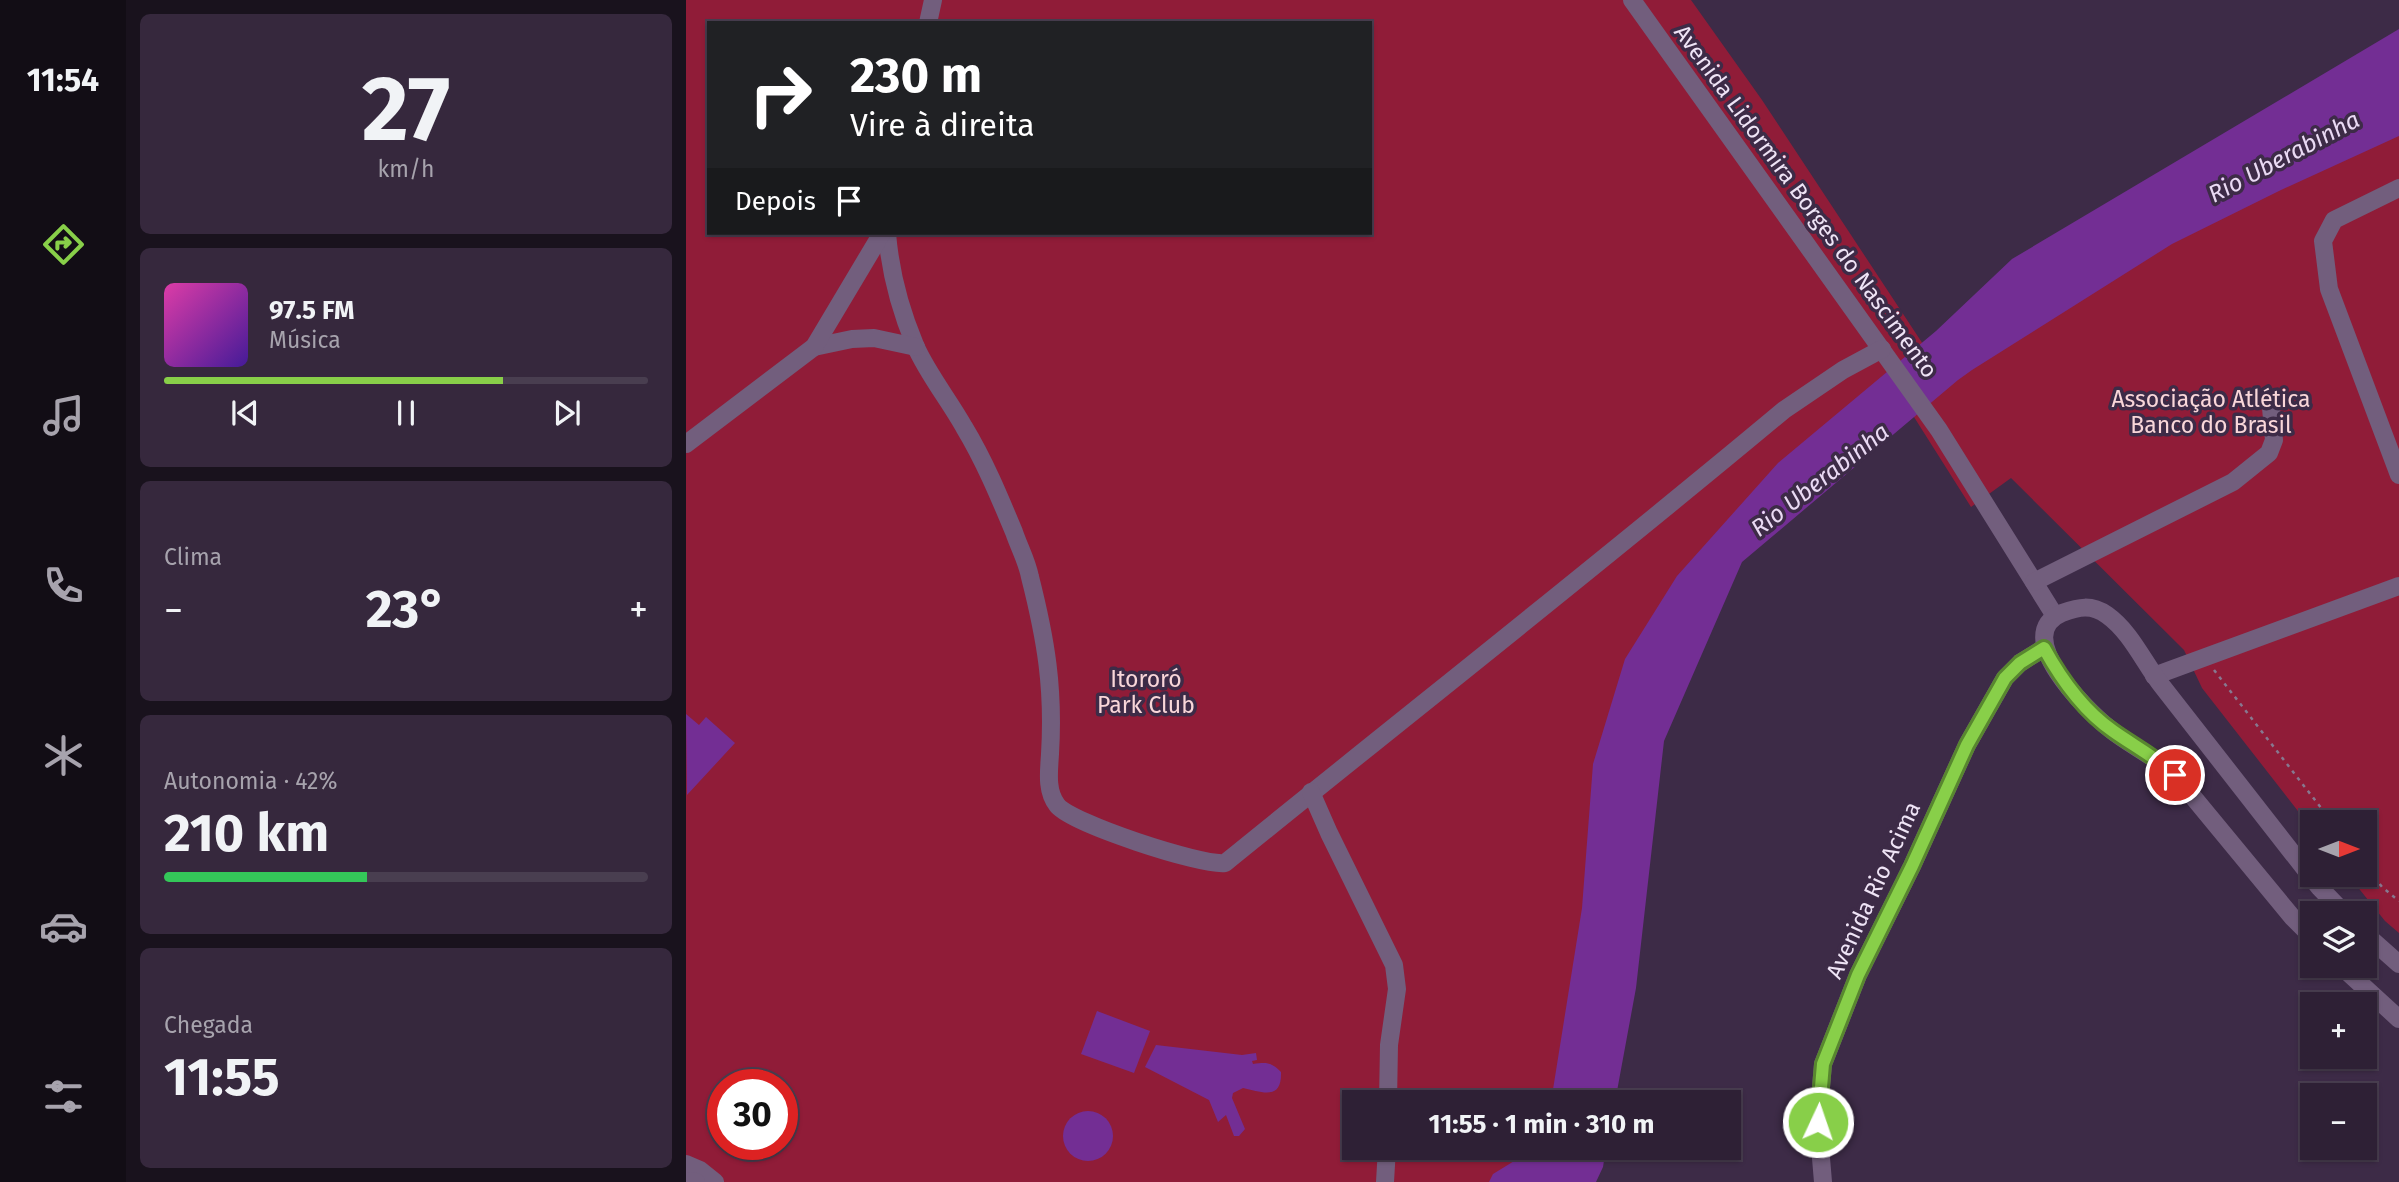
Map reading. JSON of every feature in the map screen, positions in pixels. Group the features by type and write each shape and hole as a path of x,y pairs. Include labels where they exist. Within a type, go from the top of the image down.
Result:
{"street":[{"path":"928,21 933,0"},
{"name":"Avenida Lidormira Borges do Nascimento","path":"1632,0 1939,430 2055,616"},
{"path":"2399,188 2334,220 2323,241 2329,289 2399,475"},
{"path":"686,444 814,347 883,235"},
{"path":"884,235 899,299 916,347 966,429 1000,496 1029,572 1046,646 1052,706 1048,775 1051,795 1058,808 1082,822 1188,859 1220,864 1225,863 1412,714 1784,410 1843,370 1882,349"},
{"path":"814,347 852,339 874,338 916,347"},
{"path":"2034,582 2233,482 2269,453 2274,440 2271,408"},
{"path":"2154,676 2399,586"},
{"path":"2300,925 2175,775 2162,763 2110,730 2082,703 2057,671 2044,648 2043,635 2046,626 2055,616 2078,607 2094,607 2102,611 2128,636 2154,676 2332,901"},
{"name":"Avenida Rio Acima","path":"1823,1182 1818,1122 1823,1064 1858,975 1912,866 1967,745 1998,689 2020,663 2044,648"},
{"path":"1311,792 1394,965 1397,989 1390,1045 1388,1090"},
{"path":"2377,945 2399,964"},
{"path":"2354,978 2399,1018"},
{"path":"1385,1182 1386,1160"},
{"path":"686,1164 700,1170 715,1182"},
{"path":"686,1181 696,1182"}],"path":[{"path":"2205,659 2323,810"},
{"path":"2377,881 2399,901"}],"green space":[{"name":"Itororó Park Club","path":"686,0 1691,0 1762,100 1944,376 2399,96 2399,933 2377,911 2377,901 2369,901 2358,887 2377,887 2377,810 2300,810 2300,814 2202,688 2184,650 2011,478 1971,507 1907,406 1712,558 1571,1090 1342,1090 1342,1160 1557,1160 1551,1182 686,1182"}],"water":[{"name":"Rio Uberabinha","path":"2399,29 2399,136 2172,244 1972,370 1742,562 1664,741 1636,988 1617,1090 1553,1090 1582,908 1593,764 1625,659 1677,576 1778,463 1936,331 2012,259"},
{"path":"686,714 699,725 706,717 735,743 687,795"},
{"path":"1097,1011 1150,1031 1134,1073 1081,1054"},
{"path":"1156,1045 1242,1055 1256,1053 1257,1060 1252,1061 1253,1064 1265,1063 1274,1066 1281,1072 1280,1081 1274,1091 1243,1088 1233,1093 1232,1098 1245,1129 1239,1136 1234,1136 1226,1115 1218,1122 1209,1100 1145,1067"},
{"path":"1088,1111 1106,1118 1113,1136 1106,1154 1088,1161 1070,1154 1063,1136 1070,1118"},
{"path":"1516,1160 1604,1160 1596,1182 1489,1182 1493,1174"}],"route":[{"path":"1818,1122 1823,1064 1858,975 1912,866 1967,745 2005,678 2020,663 2044,648 2057,671 2082,703 2110,730 2162,763 2175,775"}],"park label":[{"name":"Associação Atlética Banco do Brasil","path":"2211,412"}]}
